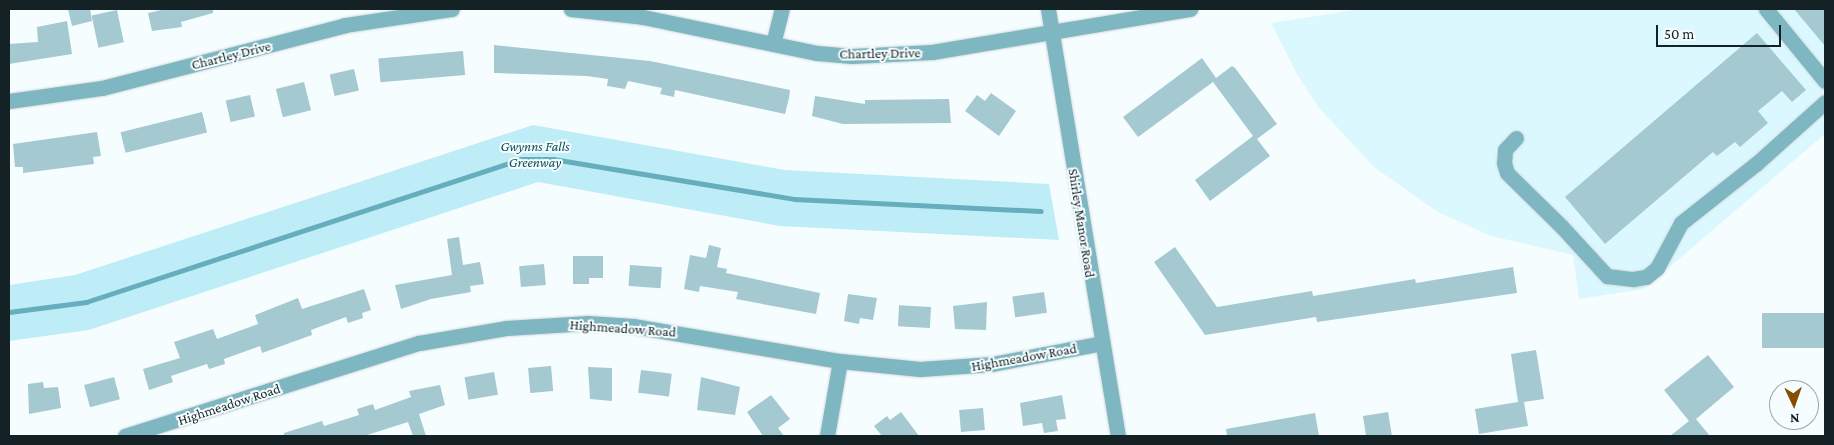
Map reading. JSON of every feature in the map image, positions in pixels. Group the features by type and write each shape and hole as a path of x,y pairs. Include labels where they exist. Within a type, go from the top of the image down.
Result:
{"street":[{"name":"Chartley Drive","path":"9,101 102,88 404,12 452,9"},
{"name":"Chartley Drive","path":"571,9 644,16 773,44 834,54 887,56 1052,33 1190,9"},
{"path":"773,44 782,9"},
{"name":"Shirley Manor Road","path":"1048,9 1118,436"},
{"path":"1766,9 1825,81"},
{"path":"1516,138 1506,150 1504,163 1507,173 1607,276 1632,279 1646,277 1657,268 1681,223 1757,163 1825,102"},
{"name":"Highmeadow Road","path":"125,436 418,343 506,328 588,323 633,326 840,361 880,366 954,368 1102,343"},
{"path":"827,436 840,361"}],"shaded area":[{"path":"1360,9 1825,9 1825,134 1644,289 1579,299 1573,255 1491,236 1438,212 1375,168 1318,107 1297,74 1271,23"}],"green space":[{"name":"Gwynns Falls Greenway","path":"533,125 785,170 1049,184 1059,240 780,226 538,182 89,330 9,341 9,285 75,275"}],"building":[{"path":"68,9 90,9 92,21 72,26"},
{"path":"166,9 213,9 213,13 181,22 182,27 152,31 148,13"},
{"path":"1794,9 1825,9 1825,46"},
{"path":"117,10 124,42 98,48 92,15"},
{"path":"67,21 72,54 9,64 9,44 38,42 37,27"},
{"path":"1757,33 1806,90 1792,102 1782,91 1758,111 1768,123 1740,147 1735,142 1717,156 1713,152 1605,244 1565,197"},
{"path":"494,45 650,61 790,90 789,98 785,114 675,90 674,97 660,94 662,88 628,81 625,89 607,86 608,79 587,76 494,73"},
{"path":"463,51 465,75 380,82 378,58"},
{"path":"1202,58 1216,78 1232,66 1235,68 1277,124 1257,139 1270,156 1210,201 1195,180 1253,136 1213,82 1138,137 1123,117"},
{"path":"354,69 359,90 335,96 330,75"},
{"path":"304,82 311,110 283,117 276,89"},
{"path":"991,93 1016,111 999,136 965,111 977,95 985,101"},
{"path":"250,95 255,116 231,122 226,101"},
{"path":"815,96 865,104 865,100 949,99 951,123 843,124 812,116"},
{"path":"202,112 207,132 126,153 120,132"},
{"path":"97,132 101,156 93,157 94,164 23,173 23,167 15,167 13,144"},
{"path":"459,237 463,265 480,262 484,284 470,286 471,292 431,299 401,309 395,285 452,275 447,239"},
{"path":"709,245 721,248 717,267 727,269 726,273 820,293 816,314 736,299 738,292 700,286 699,292 684,289 690,255 706,258"},
{"path":"1175,247 1217,307 1312,291 1313,296 1415,279 1416,283 1513,267 1517,293 1317,322 1316,317 1205,335 1154,262"},
{"path":"573,256 603,256 603,278 589,278 589,284 573,284"},
{"path":"544,264 546,285 521,287 519,266"},
{"path":"630,265 662,267 660,288 629,286"},
{"path":"364,289 371,310 362,313 363,318 348,323 346,317 311,330 312,335 262,353 260,346 224,359 225,364 209,369 207,364 171,376 173,382 149,390 143,369 180,358 174,342 213,329 217,339 258,324 255,315 298,298 302,309"},
{"path":"1044,292 1047,313 1015,317 1012,296"},
{"path":"848,294 877,298 873,320 860,318 859,324 844,321"},
{"path":"987,302 986,330 955,329 953,306"},
{"path":"899,305 931,307 930,328 898,326"},
{"path":"1762,313 1825,313 1825,348 1762,348"},
{"path":"1536,350 1544,399 1524,402 1528,426 1479,434 1475,409 1518,402 1511,354"},
{"path":"1708,355 1734,387 1696,419 1710,436 1670,436 1689,421 1664,390"},
{"path":"551,366 553,391 530,393 528,368"},
{"path":"588,367 612,368 612,401 590,399"},
{"path":"641,370 672,374 669,397 638,393"},
{"path":"494,372 498,395 468,400 464,377"},
{"path":"114,377 120,399 90,407 84,385"},
{"path":"701,377 740,387 735,415 697,410"},
{"path":"43,382 44,388 58,387 61,408 29,414 28,384"},
{"path":"440,385 445,405 419,414 426,436 413,436 408,422 364,436 284,436 284,433 322,421 324,426 359,415 357,409 373,404 375,410 411,397 409,391"},
{"path":"771,395 790,419 778,428 784,436 763,436 747,412"},
{"path":"1062,395 1066,419 1056,420 1058,431 1044,433 1042,423 1023,426 1020,403"},
{"path":"983,408 985,430 961,432 959,410"},
{"path":"901,412 919,436 882,436 874,426 887,416 890,420"},
{"path":"1388,412 1392,436 1366,436 1363,416"},
{"path":"1315,413 1319,436 1227,436 1226,429"}],"waterway":[{"path":"9,312 86,302 521,159 553,159 794,199 1041,211"}]}
